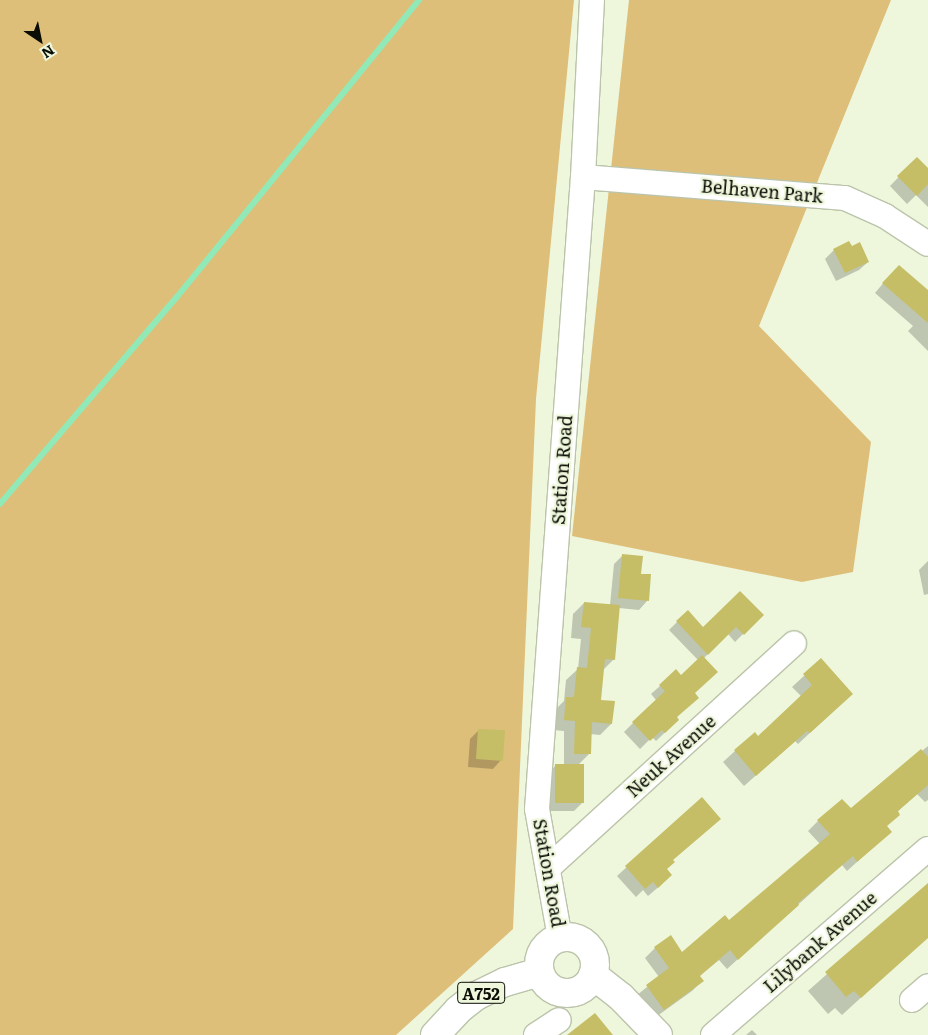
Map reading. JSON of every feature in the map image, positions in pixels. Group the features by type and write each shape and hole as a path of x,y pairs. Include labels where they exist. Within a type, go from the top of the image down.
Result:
{"main road":[{"name":"Station Road","path":"540,972 540,957 544,948 560,938 577,939 591,950 595,966 594,975"},
{"path":"540,972 546,984 554,990 563,993 582,989 594,975 621,997 658,1035"},
{"name":"A752","path":"435,1035 458,1010 476,996 505,982 540,972"}],"street":[{"name":"Station Road","path":"560,938 537,809 584,177 592,0"},
{"name":"Belhaven Park","path":"584,177 845,198 885,216 928,244"},
{"name":"Neuk Avenue","path":"548,868 794,644"},
{"name":"Lilybank Avenue","path":"712,1035 928,849"},
{"path":"536,1035 559,1020"}],"shaded area":[{"path":"0,0 574,0 536,399 513,929 396,1035 0,1035"},
{"path":"629,0 891,0 759,326 871,442 853,572 802,582 572,536"}],"building":[{"path":"917,157 928,168 928,184 917,196 897,176"},
{"path":"849,241 852,246 860,242 869,262 845,273 833,249"},
{"path":"899,265 928,290 928,323 882,283"},
{"path":"622,554 643,556 641,574 651,574 649,601 618,598"},
{"path":"740,591 764,615 744,635 736,627 708,655 676,621 688,610 703,627"},
{"path":"584,602 620,605 615,660 605,659 601,700 615,701 612,724 592,722 591,754 574,754 575,721 564,720 566,697 574,697 577,667 587,668 591,628 581,627"},
{"path":"702,655 718,672 695,693 699,698 677,717 679,720 665,733 662,730 650,741 632,722 665,691 659,685 676,669 681,675"},
{"path":"821,658 853,694 810,733 807,731 756,776 734,750 755,732 758,736 812,685 803,674"},
{"path":"478,729 505,730 503,761 476,759"},
{"path":"921,749 928,757 928,785 898,811 900,815 887,826 892,832 857,862 853,856 798,903 799,905 738,960 730,950 700,976 704,981 664,1010 646,985 669,968 654,947 671,935 682,952 725,915 729,920 830,834 817,820 842,799 851,808"},
{"path":"555,764 584,764 584,803 555,803"},
{"path":"702,797 721,819 673,860 675,862 667,869 672,875 658,888 653,882 645,889 625,866"},
{"path":"928,883 928,938 861,998 854,991 846,997 825,972"},
{"path":"595,1013 613,1035 567,1035"}],"waterway":[{"path":"0,504 177,297 419,0"}]}
